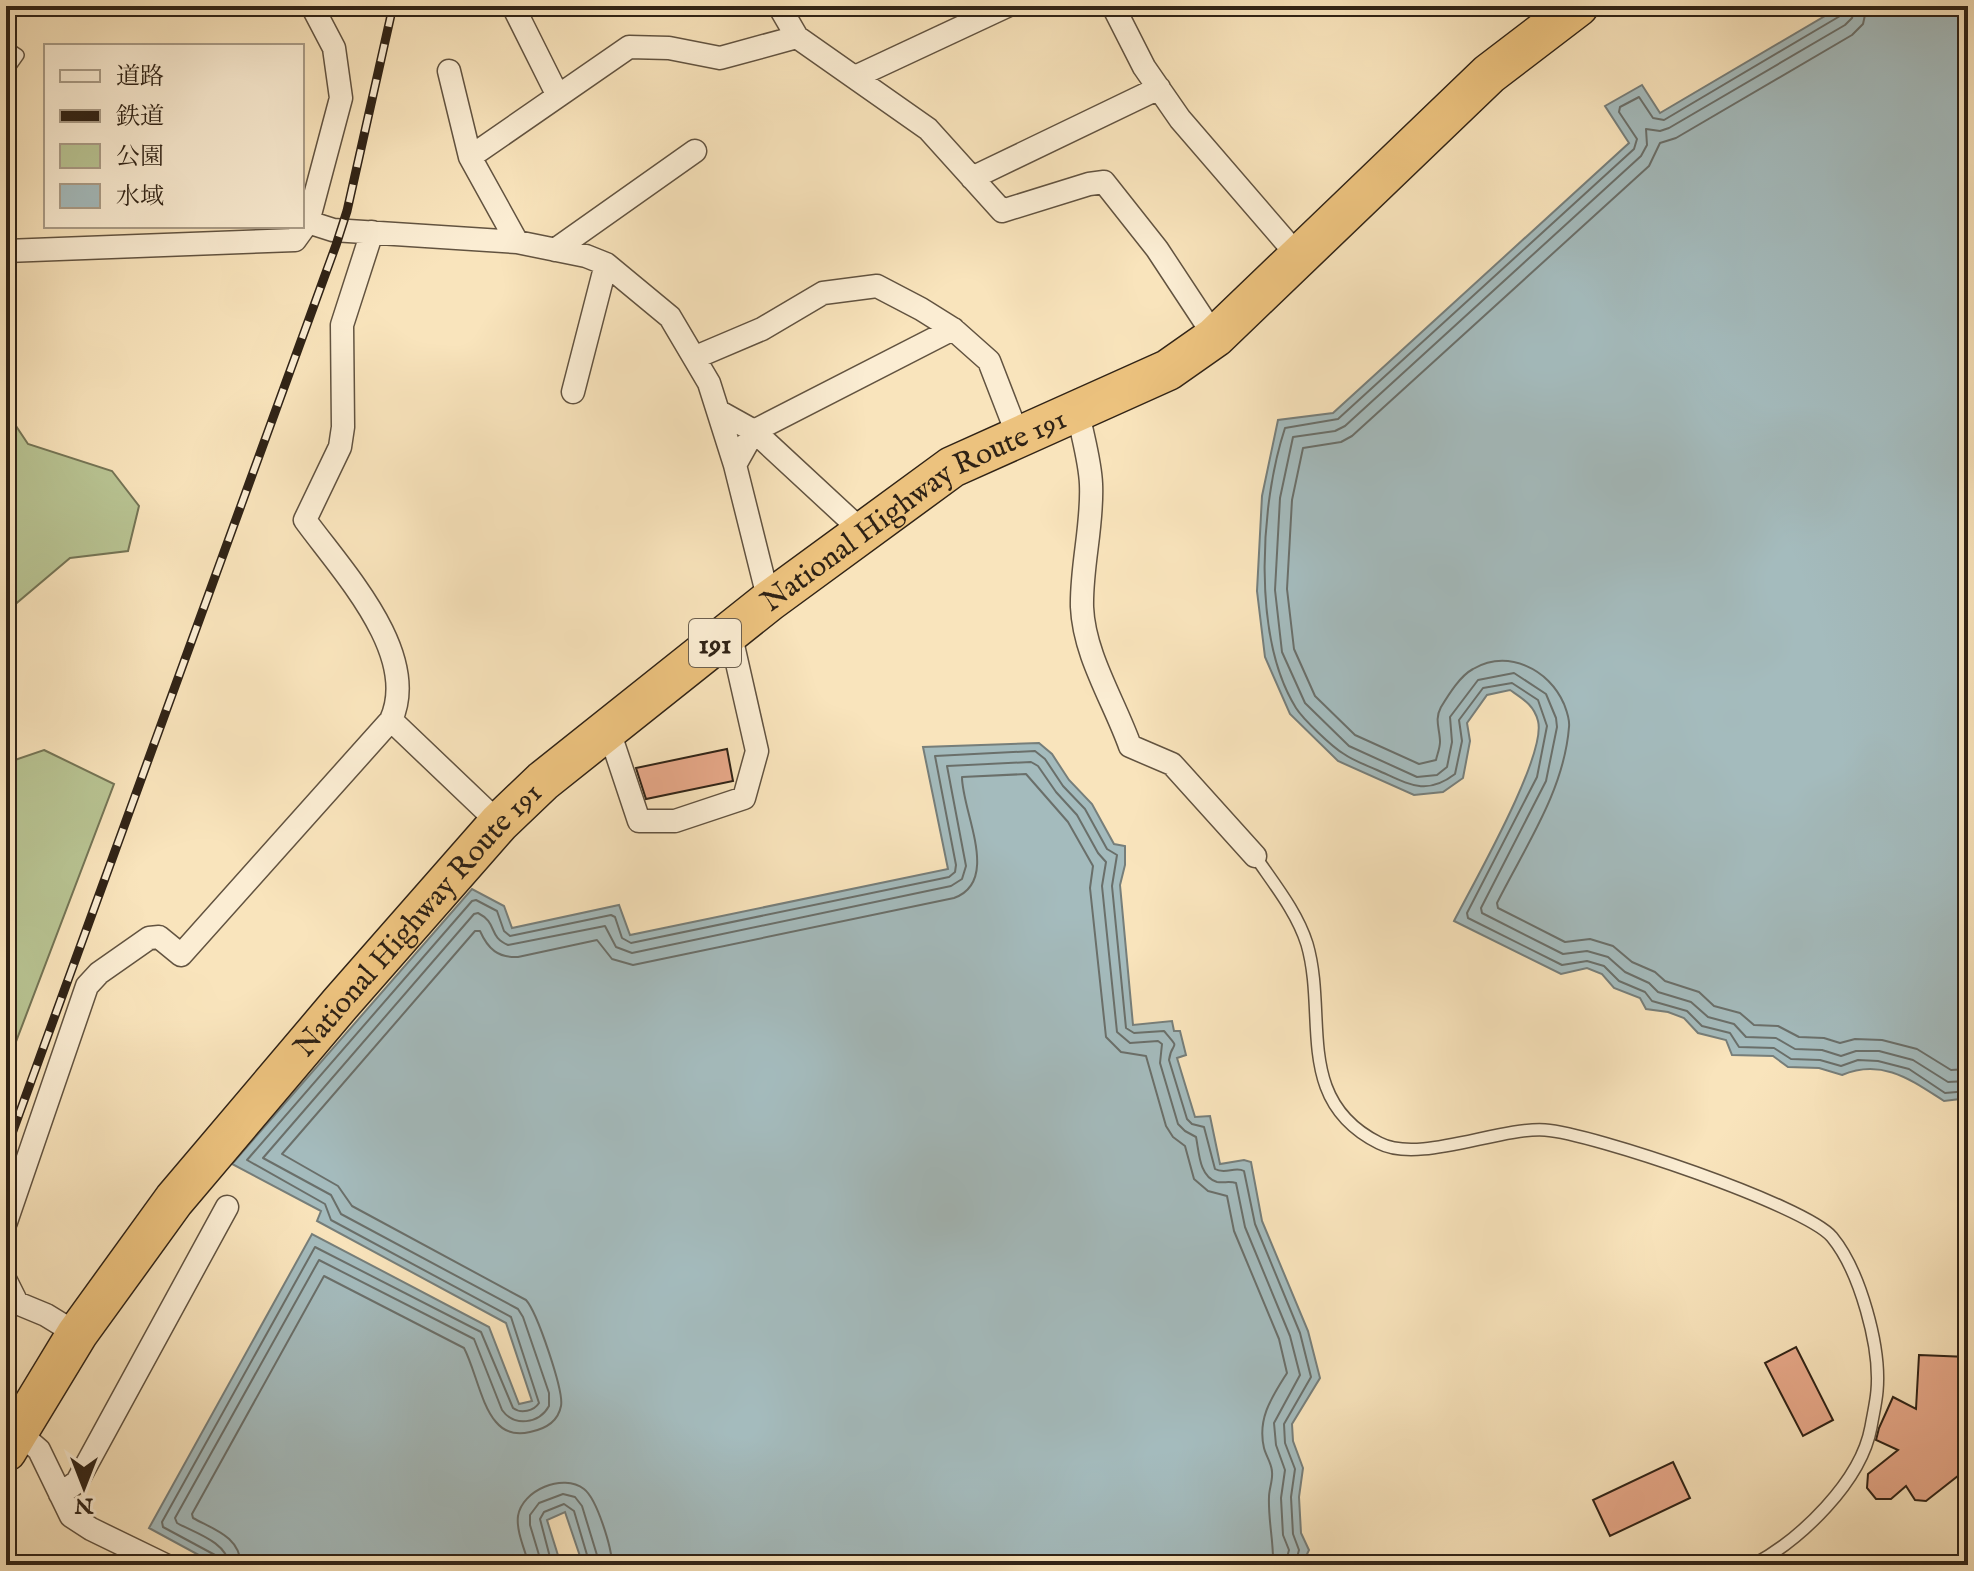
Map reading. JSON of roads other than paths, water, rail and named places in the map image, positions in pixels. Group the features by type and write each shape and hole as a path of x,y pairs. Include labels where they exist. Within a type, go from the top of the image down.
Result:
{"highway":[{"name":"National Highway Route 191","path":"11,1441 77,1334 174,1200 499,823 543,781 769,601 952,467 1168,370 1215,337 1489,74 1578,6"}],"street":[{"path":"304,228 341,98 334,48 312,6"},
{"path":"513,6 558,96"},
{"path":"779,6 797,37 928,129 1002,211 1104,182 1157,249 1215,337"},
{"path":"855,77 1007,6"},
{"path":"1113,6 1144,67 1180,119 1299,257"},
{"path":"470,157 629,47 669,48 720,58 797,37"},
{"path":"449,71 470,157 517,242"},
{"path":"972,178 1159,88"},
{"path":"555,250 695,151"},
{"path":"308,222 333,230 517,242 586,256 606,264 670,317 709,383 735,465 769,601"},
{"path":"6,251 295,240 304,228"},
{"path":"6,1222 87,986 99,973 149,938 159,937 181,955 391,720 398,704 400,685 395,657 378,621 305,520 340,447 343,427 342,325 372,232"},
{"path":"573,392 606,264"},
{"path":"696,357 762,329 823,293 877,286 953,329 989,361 1018,436"},
{"path":"735,465 754,431 953,329"},
{"path":"718,411 754,431 863,532"},
{"path":"1078,412 1091,481 1091,524 1082,606 1086,635 1098,668 1130,746 1172,764 1255,856"},
{"path":"608,728 639,821 675,821 744,798 757,751 730,632"},
{"path":"391,720 499,823"},
{"path":"60,1494 77,1482 227,1207"},
{"path":"6,1281 11,1302 46,1315 77,1334"},
{"path":"11,1441 39,1450 71,1516 165,1565"}],"lane":[{"path":"6,47 18,55 6,72"},
{"path":"1255,856 1289,906 1306,942 1314,978 1317,1054 1331,1100 1353,1125 1380,1144 1404,1150 1439,1147 1503,1133 1544,1130 1567,1134 1608,1143 1676,1166 1801,1216 1830,1234 1844,1254 1873,1337 1877,1389 1870,1432 1855,1468 1818,1517 1753,1565"}],"water":[{"path":"1842,6 1968,6 1968,1098 1944,1101 1908,1079 1883,1070 1857,1070 1842,1075 1819,1068 1788,1067 1773,1056 1732,1055 1726,1040 1698,1033 1684,1018 1646,1009 1640,998 1614,988 1602,974 1587,968 1561,974 1454,921 1506,820 1531,761 1538,738 1538,721 1534,711 1510,690 1487,695 1467,723 1470,741 1463,778 1443,792 1414,795 1338,761 1290,714 1265,657 1257,591 1262,496 1278,420 1333,413 1629,143 1605,106 1642,85 1660,113"},
{"path":"1039,743 1052,754 1069,780 1092,804 1114,844 1125,846 1125,865 1120,885 1133,1025 1172,1021 1174,1031 1180,1031 1186,1055 1177,1058 1195,1117 1210,1116 1220,1164 1244,1160 1251,1162 1262,1221 1308,1331 1320,1378 1292,1424 1293,1441 1303,1468 1299,1497 1301,1533 1309,1550 1302,1565 583,1565 565,1512 547,1520 561,1565 217,1565 149,1528 312,1234 489,1327 519,1404 532,1401 506,1323 317,1221 321,1211 232,1164 472,889 504,906 512,928 619,905 630,935 948,869 923,747"}],"railway":[{"path":"6,1150 336,245 347,211 393,6"}]}
